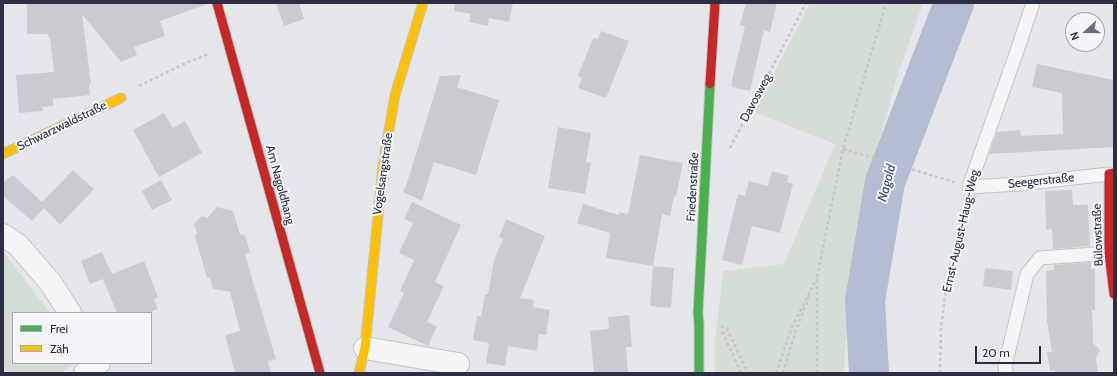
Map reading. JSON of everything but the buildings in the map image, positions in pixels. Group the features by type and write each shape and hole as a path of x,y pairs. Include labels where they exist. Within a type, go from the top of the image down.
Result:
{"street":[{"name":"Am Nagoldhang","path":"217,3 320,373"},
{"name":"Vogelsangstraße","path":"359,373 364,348 382,165 395,95 423,3"},
{"name":"Friedenstraße","path":"699,373 700,326 698,313 715,3"},
{"name":"Schwarzwaldstraße","path":"3,154 121,98"},
{"name":"Bülowstraße","path":"1111,173 1110,253 1114,294"},
{"path":"3,235 18,245 50,282 69,312"},
{"path":"364,348 458,364"},
{"path":"85,373 98,364"},
{"path":"101,364 107,373"}],"lane":[{"name":"Ernst-August-Haug-Weg","path":"969,187 1033,3"},
{"name":"Seegerstraße","path":"969,187 1019,184 1111,173"},
{"path":"1006,373 1005,366 1027,274 1040,258 1110,253"}],"path":[{"name":"Davosweg","path":"730,149 806,3"},
{"path":"783,373 796,330 817,277 843,149 886,3"},
{"path":"142,84 186,63"},
{"path":"843,149 953,182"},
{"name":"Ernst-August-Haug-Weg","path":"940,373 941,328 945,296 951,261 969,187"},
{"path":"776,373 792,327 817,277"},
{"path":"817,277 817,373"},
{"path":"700,326 719,324 727,329 748,373"},
{"path":"700,326 717,328 723,333 741,373"}],"shaded area":[{"path":"810,3 923,3 896,80 868,181 848,289 844,373 715,373 715,343 723,271 784,264 835,144 754,112"},
{"path":"3,251 49,312 12,312 12,364 75,364 58,373 3,373"}],"waterway":[{"name":"Nagold","path":"869,373 865,301 885,182 954,3"}],"traffic: fast":[{"path":"699,373 698,313 710,84"}],"traffic: slow":[{"path":"359,373 365,348 383,165 395,95 423,3"},
{"path":"3,154 121,98"}],"traffic: jam":[{"path":"217,3 320,373"},
{"path":"710,84 715,3"},
{"path":"1114,173 1109,174 1109,253 1114,294"}]}
